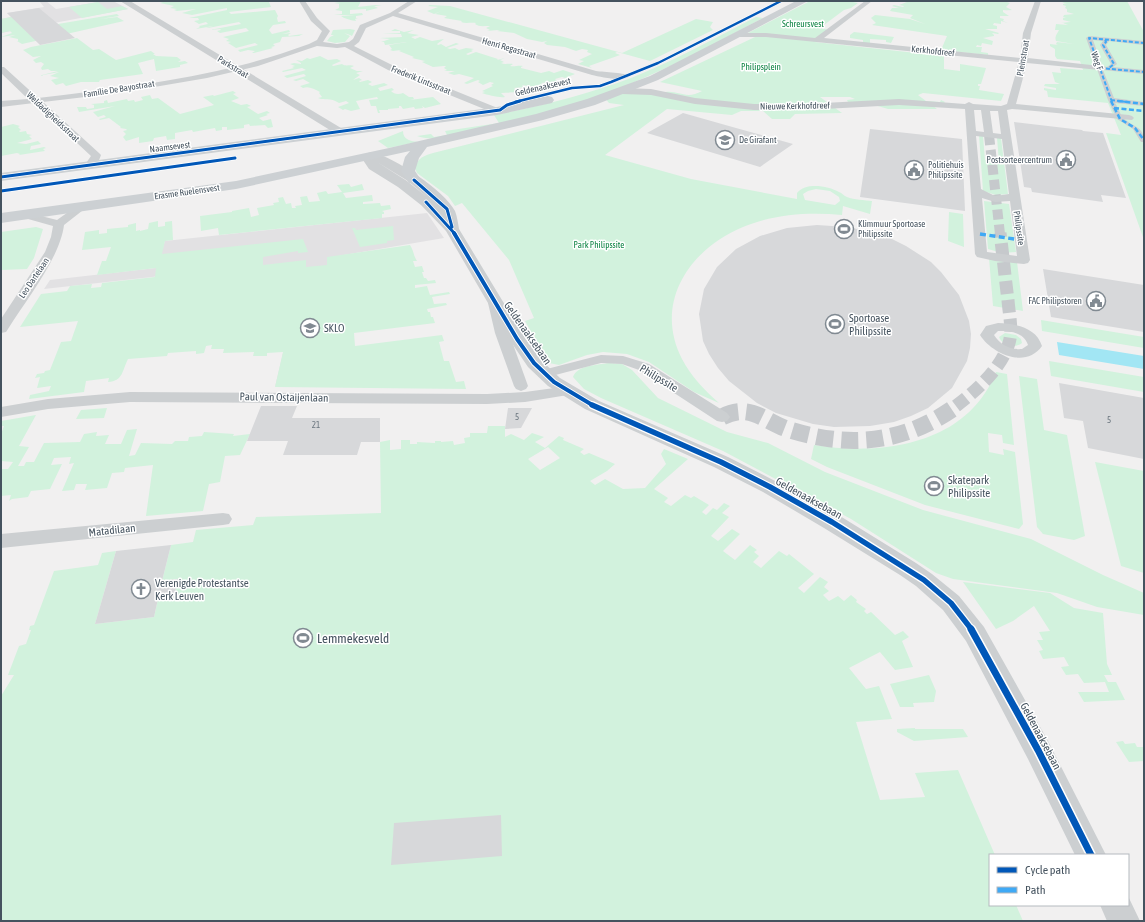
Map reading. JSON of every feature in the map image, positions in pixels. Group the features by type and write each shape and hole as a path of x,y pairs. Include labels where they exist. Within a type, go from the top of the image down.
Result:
{"main road":[{"name":"Geldenaaksevest","path":"357,145 418,122 496,111 554,99 606,84 658,63 781,1"},
{"path":"357,145 428,144 539,117 622,91 654,78 803,1"},
{"path":"236,185 309,155 357,145 418,122"},
{"path":"418,122 410,130 409,135 428,144"},
{"path":"293,139 302,141 309,155"},
{"name":"Naamsevest","path":"1,177 293,139 357,145"},
{"path":"414,180 408,171 409,164 428,144"},
{"name":"Erasme Ruelensvest","path":"1,218 236,185 357,145"}],"street":[{"name":"Parkstraat","path":"124,1 357,145"},
{"path":"302,1 314,19 326,30 322,39 316,44"},
{"path":"347,46 353,43 360,29 392,14 414,1"},
{"path":"817,40 869,1"},
{"name":"Pleinstraat","path":"1011,106 1024,60 1027,33 1038,1"},
{"name":"Henri Regastraat","path":"392,14 595,73 610,76 626,76"},
{"name":"Kerkhofdreef","path":"751,28 766,35"},
{"name":"Kerkhofdreef","path":"738,35 766,35 1100,68"},
{"name":"Weg F","path":"1144,43 1089,38 1114,108 1119,117 1135,128 1144,140"},
{"path":"1105,40 1106,42 1103,45 1114,64 1109,68"},
{"name":"Familie De Bayostraat","path":"1,104 137,87 236,69 316,44"},
{"name":"Frederik Lintsstraat","path":"316,44 347,46 391,68 496,111"},
{"path":"1100,68 1144,72"},
{"name":"Weldadigheidsstraat","path":"1,69 96,155 94,161 89,166"},
{"name":"Nieuwe Kerkhofdreef","path":"654,78 654,82 661,88 684,94 787,104"},
{"name":"Nieuwe Kerkhofdreef","path":"622,91 651,92 680,99 723,104 899,102 958,106 969,105 1002,109"},
{"path":"1111,100 1144,104"},
{"path":"969,105 976,191"},
{"path":"1002,109 1011,106 1129,118"},
{"path":"985,107 989,135"},
{"path":"1114,108 1144,111"},
{"name":"Philipssite","path":"976,191 981,254 1024,260 1002,109"},
{"name":"Weg F","path":"1135,128 1144,129"},
{"path":"972,133 1006,137"},
{"name":"Geldenaaksebaan","path":"357,145 414,180 447,209 452,229"},
{"name":"Geldenaaksebaan","path":"357,145 374,166 403,184 426,202 452,229 494,303 521,345 544,374 568,392 592,405 720,462 770,487 832,522 924,580 951,604 975,634 1038,750 1090,854"},
{"name":"Philipssite","path":"976,191 988,198 1005,200 1014,196"},
{"path":"25,215 59,224 82,207"},
{"name":"Leo Dartelaan","path":"1,329 51,252 57,237 59,224"},
{"name":"Geldenaaksebaan","path":"494,303 502,333 521,386"},
{"name":"Philipssite","path":"544,374 601,359 623,360 644,367 722,417"},
{"name":"Paul van Ostaijenlaan","path":"1,412 54,403 130,396 487,399 525,397 568,392"},
{"name":"Matadilaan","path":"1,541 223,519"},
{"path":"1116,906 1124,921"}],"shaded area":[{"path":"46,1 56,9 104,1 113,1 128,9 1,33 1,19 11,17 7,13 44,7 40,2"},
{"name":"SKLO","path":"427,213 444,238 338,256 275,387 297,294 215,270 44,289 50,280 156,268 165,241"}],"green space":[{"path":"155,1 265,1 269,2 271,7 229,12 231,14 275,10 278,16 278,22 285,21 286,23 273,25 269,30 272,34 289,30 290,32 282,34 291,33 288,35 289,36 303,34 299,36 282,37 280,42 273,44 275,46 271,47 273,48 254,53 252,53 255,51 248,50 240,52 238,50 258,45 255,43 236,48 228,43 231,42 226,41 229,39 223,37 249,31 246,28 220,33 217,31 221,30 220,29 210,30 241,24 239,22 196,29 200,27 199,26 208,24 206,22 199,24 194,21 199,20 198,18 189,18 227,10 227,8 192,15 182,13 196,9 177,11 174,10 177,9 170,8 174,6"},
{"path":"337,1 361,1 358,7 375,5 382,6 374,6 378,8 366,11 366,9 350,10 350,14 362,13 363,15 356,16 356,18 358,18 355,19 355,21 341,16 355,15 334,15 342,14 342,11 335,10 339,8 339,4 341,4 334,3 340,2"},
{"name":"Park Philipssite","path":"810,1 854,1 853,2 858,3 851,8 844,10 820,28 830,30 815,42 944,56 944,69 960,71 960,64 986,68 981,84 978,84 978,86 980,86 979,90 1004,94 1001,101 923,93 918,95 926,101 940,102 941,100 945,102 944,103 928,102 937,109 888,109 864,102 848,102 847,100 855,99 850,97 820,97 842,113 795,114 790,119 772,119 763,111 741,111 732,115 667,109 605,155 691,179 797,199 797,193 806,187 823,187 840,192 846,197 872,201 870,214 843,206 842,215 804,214 767,219 743,227 724,237 707,249 693,263 682,280 675,298 672,317 674,338 682,359 689,371 703,388 719,403 694,392 649,362 627,354 603,352 587,355 559,365 549,363 525,321 534,318 509,260 462,203 455,206 448,196 417,173 415,168 418,161 424,156 433,153 624,105 609,103 604,97 622,91 651,92 681,101 686,99 662,93 672,92 691,95 702,91 660,82 755,37 748,33","holes":["816,189 830,191 839,197 840,201 835,205 805,200 803,194"]},
{"path":"905,1 1011,1 1007,2 1010,3 1006,7 1012,10 1006,10 1013,11 1003,10 1003,12 1009,16 1000,16 1000,18 1004,19 1003,21 1008,23 1001,21 1001,24 994,23 993,25 997,26 997,29 985,29 999,33 992,33 994,36 983,38 993,41 992,45 982,43 981,46 977,45 976,47 982,47 981,52 988,53 988,55 941,50 947,36 872,25 876,23 871,18 875,15 910,19 925,24 910,18 913,15 890,11 892,8 899,8 892,6 894,5 903,7 904,6 899,5 907,2"},
{"path":"1067,1 1127,1 1144,32 1144,240 1106,133 1121,135 1108,103 1048,97 1047,91 1044,90 1044,88 1056,90 1056,88 1044,86 1045,84 1060,84 1055,82 1052,72 1061,73 1060,68 1083,70 1080,61 1057,59 1055,56 1055,49 1050,46 1050,44 1058,45 1056,44 1057,42 1074,44 1056,41 1056,36 1059,30 1055,30 1056,24 1068,25 1063,23 1070,23 1061,22 1071,22 1063,20 1063,18 1066,18 1063,17 1064,15 1074,14 1067,12 1067,9 1065,8 1066,6 1063,5 1067,3 1062,3"},
{"path":"98,2 107,9 122,6 128,9 82,18 69,7"},
{"path":"428,6 450,6 622,53 696,19 713,22 710,27 713,30 650,61 617,52 615,53 620,55 589,66 592,68 578,64 584,61 579,60 592,54 587,52 588,50 582,49 576,51 565,47 547,45 544,43 547,41 542,42 527,39 514,33 497,31 500,30 487,31 490,30 486,28 490,26 480,26 475,24 476,23 463,23 461,22 462,21 444,18 447,16 435,14 441,11 434,14 427,11 438,7"},
{"path":"27,14 58,24 117,14 119,16 100,19 117,17 124,21 22,44 17,41 18,39 9,37 15,35 1,37 12,33 10,31 1,33 1,19"},
{"path":"756,17 763,18 643,79 607,93 552,110 447,137 424,138 417,136 431,134 434,137 447,135 445,131 499,123 494,115 563,100 597,90 631,78 663,64"},
{"path":"395,29 404,32 414,30 407,33 419,35 411,37 415,39 420,37 432,41 444,39 437,44 441,44 446,47 456,43 459,44 447,48 450,49 474,49 466,54 468,55 476,52 498,59 497,60 505,58 500,60 504,62 501,63 513,64 510,66 523,66 521,68 541,73 549,71 554,73 563,70 575,74 565,78 562,77 555,79 557,81 541,83 543,85 534,87 522,85 524,87 514,88 519,92 501,93 505,97 482,93 485,92 482,91 493,86 491,85 494,83 490,82 483,85 478,82 480,81 478,80 467,84 464,83 474,78 448,73 455,71 444,71 447,70 444,68 446,66 433,67 422,62 425,61 412,58 414,57 399,51 401,50 390,50 392,49 389,45 407,42 385,45 384,42 381,42 390,39 380,38 402,37 401,34 382,33 400,33 400,31 391,31"},
{"path":"333,30 355,30 352,36 344,33 350,36 345,42 335,43 327,41 334,35 331,35"},
{"path":"854,32 894,37 891,43 886,42 886,40 870,39 870,43 863,43 863,40 850,38 850,35"},
{"path":"77,38 93,50 99,49 116,60 151,51 156,56 177,57 181,60 178,62 185,61 188,63 180,65 180,67 156,71 154,59 138,63 143,74 100,80 99,82 81,82 66,86 63,83 56,85 51,80 59,78 50,76 59,72 38,76 58,71 51,71 48,69 42,70 41,68 44,64 41,62 36,63 33,60 41,56 33,57 23,50"},
{"path":"320,56 328,60 337,59 341,61 332,65 333,66 342,64 352,65 354,66 350,68 357,71 363,71 356,73 360,75 353,80 359,78 362,80 359,81 360,82 368,80 372,82 368,84 372,86 384,83 388,85 378,88 380,91 392,88 394,90 391,91 395,93 403,93 409,97 413,97 414,99 410,100 433,97 441,104 425,108 422,106 423,108 415,109 414,107 403,109 399,106 399,108 379,110 380,113 378,113 376,106 371,106 369,100 378,99 377,97 356,101 360,109 351,111 345,109 343,110 338,107 349,103 346,101 339,103 333,100 318,98 322,97 319,93 320,92 312,88 303,88 300,86 310,83 303,79 296,81 293,80 306,76 304,74 287,78 284,76 306,70 302,68 282,71 294,68 292,67 295,66 290,64 301,64 296,60 302,61 307,58 310,59"},
{"path":"233,91 236,93 233,94 239,98 231,101 241,105 247,104 251,106 247,107 258,114 267,111 270,113 266,114 268,115 259,118 263,121 271,119 273,127 268,128 265,125 250,126 249,124 244,125 244,128 227,130 227,127 222,127 222,130 216,131 215,128 193,132 192,130 175,133 175,139 167,140 166,136 154,138 153,141 139,143 139,137 126,141 123,137 126,134 123,131 127,130 126,129 120,128 121,127 109,118 100,120 99,119 106,117 104,115 98,117 93,112 115,106 79,112 77,107 86,107 87,109 94,108 94,105 91,104 104,103 104,101 107,100 108,103 127,99 128,101 134,100 135,102 143,100 141,97 150,95 152,99 158,98 180,114 214,105 203,97"},
{"path":"13,124 20,126 18,127 21,130 19,131 20,132 26,131 27,134 32,135 29,136 32,139 17,143 26,144 38,141 41,144 31,146 30,150 44,147 46,148 43,149 45,151 1,156 1,127"},
{"path":"403,131 406,138 418,142 388,148 378,141"},
{"path":"979,135 983,136 985,160 999,162 997,138 1001,138 1008,194 996,195 983,191"},
{"path":"349,184 351,187 362,184 364,190 343,193 346,198 372,195 373,201 363,202 363,204 380,203 381,206 390,205 391,209 382,211 384,214 382,214 382,218 219,235 218,228 201,231 200,216 232,212 249,208 251,217 259,215 257,208 274,205 273,203 279,202 278,198 283,197 286,204 291,203 292,208 296,208 295,206 302,205 300,197 307,196 309,202 320,201 317,193 326,191 328,194 342,192 337,185"},
{"path":"984,201 1009,204 1016,252 1002,253 988,249"},
{"path":"949,212 963,214 964,247 948,241"},
{"path":"158,221 158,227 165,226 165,222 172,221 173,240 165,241 162,254 303,239 308,252 298,253 298,251 263,257 263,265 306,260 306,267 327,265 327,257 410,245 417,261 413,261 415,267 422,266 424,278 428,281 435,280 436,283 415,285 415,288 427,286 430,295 449,292 450,294 432,297 434,304 446,303 447,305 427,309 428,312 430,312 431,317 433,317 435,323 354,333 355,346 442,335 444,341 439,342 444,361 449,361 456,382 464,381 466,389 275,387 283,352 267,353 267,356 253,356 254,352 223,353 224,349 211,349 212,345 206,346 204,353 196,354 196,351 168,353 167,356 128,359 121,375 117,380 108,382 109,378 86,381 84,392 29,399 30,395 49,391 51,386 37,388 40,377 35,378 37,374 50,370 61,342 71,341 78,321 20,327 41,294 67,291 70,286 92,284 91,288 101,287 102,283 155,277 156,268 97,275 102,261 106,261 111,247 82,250 85,232 99,230 99,234 107,233 107,229 128,227 128,225 136,223 136,231 140,231 148,229 149,223"},
{"path":"393,226 394,240 387,241 387,243 360,247 352,228 355,228 356,230"},
{"path":"36,227 43,229 34,258 27,269 1,270 1,232"},
{"path":"989,258 1017,262 1023,311 993,306"},
{"path":"1041,320 1144,337 1144,348 1042,331"},
{"path":"1005,333 1016,335 1021,339 1022,343 1016,346 1006,344 999,337"},
{"path":"1049,361 1144,377 1144,392 1051,376"},
{"path":"609,363 622,364 632,370 658,398 727,432 768,443 825,472 923,510 1031,539 1103,575 1144,593 1144,615 1097,607 1057,593 953,579 936,573 851,519 723,451 601,398 584,389 573,377 575,373 583,368"},
{"name":"Skatepark Philipssite","path":"996,372 1007,374 1014,445 1003,443 1002,435 988,433 989,452 1004,455 1003,449 1015,452 1023,524 1019,529 925,505 827,467 811,459 814,445 840,448 894,446 920,440 944,430 965,416 983,397"},
{"path":"1019,376 1037,379 1044,430 1067,435 1085,536 1074,540 1043,534 1037,527"},
{"path":"107,408 104,418 76,419 81,410"},
{"path":"36,415 19,446 29,447 18,466 24,466 26,462 34,462 44,443 80,442 84,434 97,432 96,436 109,435 105,444 121,444 127,430 137,429 129,456 135,455 141,443 172,444 175,441 188,441 189,437 202,436 204,432 234,434 233,436 250,434 240,455 225,456 220,482 209,484 203,511 146,516 153,465 125,468 124,472 112,473 107,488 85,490 87,484 76,484 74,490 62,491 74,463 69,464 71,457 54,458 51,465 62,464 50,489 31,491 28,497 12,499 9,501 11,495 1,496 1,469 8,469 13,462 1,461 1,434 4,426 1,426 1,421"},
{"path":"488,426 505,426 505,437 511,434 524,440 532,433 544,437 535,442 545,448 559,436 564,438 563,440 584,449 580,452 584,455 589,453 615,464 607,471 590,481 595,485 605,479 623,489 645,488 666,464 661,454 664,449 688,459 654,489 668,498 664,502 671,506 685,495 691,498 694,496 709,505 702,512 706,515 713,508 717,510 724,503 730,506 722,513 729,517 711,536 718,541 732,529 740,534 723,551 735,560 750,545 757,550 754,552 759,556 753,562 761,568 779,551 787,556 789,554 814,574 798,588 804,593 820,577 828,582 824,587 829,591 823,595 829,601 838,596 844,601 851,595 857,600 856,602 866,609 864,611 867,614 871,612 895,635 903,631 909,637 902,641 913,667 895,670 880,652 849,668 866,689 879,686 892,719 856,722 880,800 925,797 915,773 958,770 995,854 989,854 989,906 1016,906 1023,921 1,921 1,696 14,675 8,675 19,646 26,644 31,630 29,630 30,626 34,625 54,571 98,565 102,553 116,551 95,624 154,617 158,599 174,597 178,579 162,581 171,545 193,542 196,530 253,525 256,517 381,513 380,442 390,440 390,450 401,449 401,440 410,440 410,444 417,444 417,442 435,443 435,441 453,441 454,445 465,443 464,438 470,437 470,433 487,433","holes":["548,447 560,458 540,470 528,459"]},
{"path":"1095,462 1144,471 1144,573 1121,566"},
{"path":"963,582 1050,593 1074,608 1103,613 1107,664 1112,675 1104,675 1108,682 1116,682 1125,700 1084,702 1078,692 1109,692 1105,682 1084,683 1078,674 1066,675 1061,667 1069,666 1064,657 1043,659 1039,651 1043,650 1037,640 1043,640 1039,632 1050,631 1034,606 1013,621 996,629"},
{"path":"929,675 936,691 934,702 913,703 914,707 900,707 890,684"},
{"path":"897,729 963,729 968,737 914,741 897,732"},
{"path":"1123,741 1125,744 1135,743 1137,747 1144,747 1144,761 1129,762 1116,742"}],"water":[{"path":"1057,342 1144,356 1144,369 1059,355"}],"building":[{"path":"39,8 75,38 40,45 7,13"},
{"name":"De Girafant","path":"683,113 793,144 760,167 647,133"},
{"name":"Postsorteercentrum","path":"1014,122 1103,133 1126,198 1101,195 1103,202 1032,192 1031,188 1024,187"},
{"name":"Politiehuis Philipssite","path":"870,129 962,139 965,211 860,197"},
{"name":"Sportoase Philipssite","path":"817,225 847,227 892,239 931,262 959,295 969,321 971,334 967,361 952,388 928,408 894,422 870,426 834,427 813,424 776,413 757,403 729,381 709,354 703,341 699,314 704,289 717,267 736,249 760,236 787,228"},
{"name":"FAC Philipstoren","path":"1043,269 1144,285 1144,332 1051,317"},
{"path":"1059,383 1144,398 1144,459 1088,448 1083,421 1064,418"},
{"path":"261,406 297,406 292,418 380,418 380,442 361,442 357,455 283,455 288,441 247,441"},
{"path":"508,408 532,408 521,428 505,429"},
{"name":"Verenigde Protestantse Kerk Leuven","path":"171,545 162,581 178,579 174,597 158,599 154,617 95,624 116,551"},
{"path":"501,815 502,856 391,865 394,823"}],"tunnel":[{"path":"989,135 1000,234"},
{"path":"956,406 980,386 994,370 1000,362 1009,343 1011,333 1000,233"},
{"path":"722,417 732,413 749,412 781,427 813,436 856,440 877,439 898,435 918,428 938,418 958,405"}],"marked path":[{"path":"1144,43 1089,38 1111,100 1120,119 1135,128 1144,140"},
{"path":"1105,40 1106,42 1103,45 1114,64 1109,68"},
{"path":"1100,68 1144,72"},
{"path":"1111,100 1144,104"},
{"path":"1114,108 1144,111"},
{"path":"980,234 1021,240"}],"cycle path":[{"path":"1,177 500,110 515,102 572,88 600,86 611,82 658,63 781,1"},
{"path":"1,191 235,158"},
{"path":"414,180 447,209 452,227"},
{"path":"426,202 452,229 517,339 534,363 554,382 592,405 721,462 770,487 832,522 908,569 924,580 951,603 975,634 1038,750 1090,854"}],"place":[{"name":"De Girafant","path":"725,140"},
{"name":"Postsorteercentrum","path":"1066,160"},
{"name":"Politiehuis Philipssite","path":"914,170"},
{"name":"Klimmuur Sportoase Philipssite","path":"844,229"},
{"name":"FAC Philipstoren","path":"1096,301"},
{"name":"Sportoase Philipssite","path":"835,324"},
{"name":"SKLO","path":"310,328"},
{"name":"Skatepark Philipssite","path":"934,486"},
{"name":"Verenigde Protestantse Kerk Leuven","path":"141,589"},
{"name":"Lemmekesveld","path":"303,638"}],"park label":[{"name":"Schreursvest","path":"803,24"},
{"name":"Philipsplein","path":"761,67"}]}
